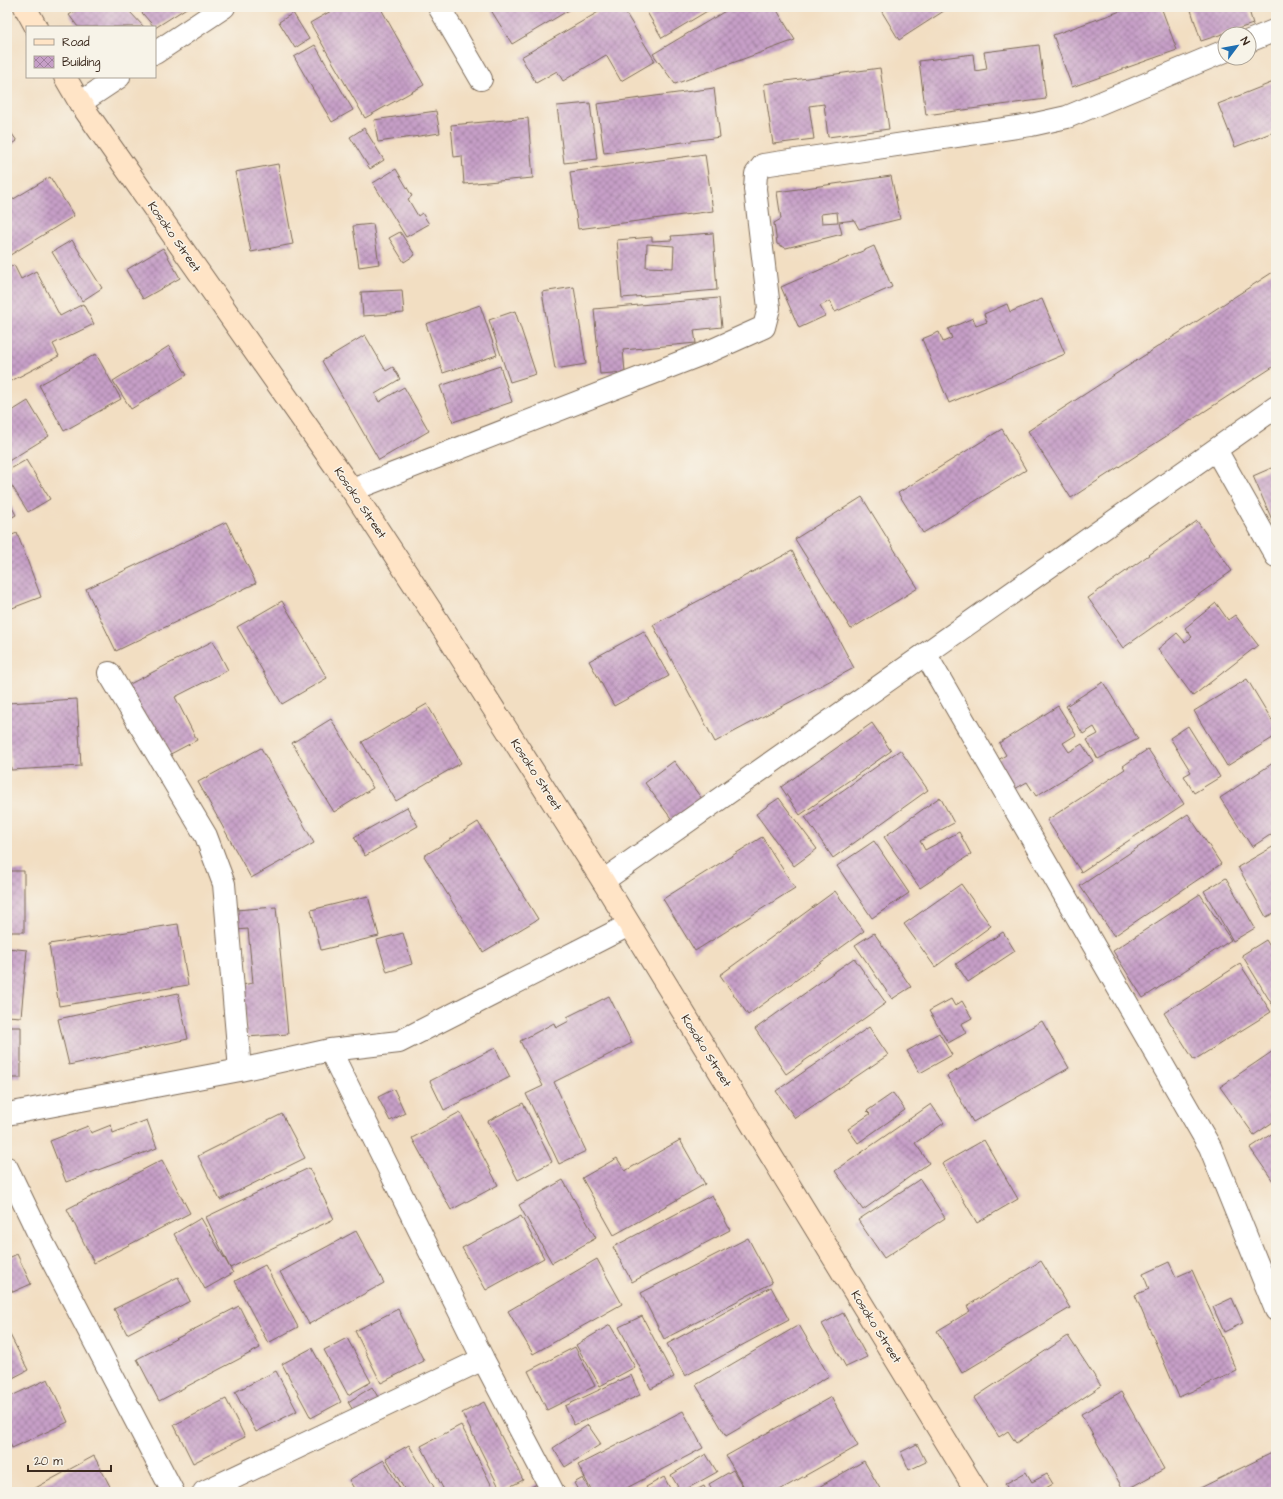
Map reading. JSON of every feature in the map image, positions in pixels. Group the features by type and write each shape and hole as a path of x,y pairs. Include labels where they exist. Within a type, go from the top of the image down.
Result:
{"street":[{"path":"25,7 35,26"},
{"path":"156,52 224,7"},
{"path":"439,7 481,79"},
{"path":"1257,38 1276,30"},
{"path":"352,490 715,349 764,327 770,308 755,189 756,174 764,165 1031,125 1067,117 1217,54"},
{"name":"Kosoko Street","path":"66,78 80,103 352,490 603,881 977,1492"},
{"path":"80,103 118,78"},
{"path":"603,881 926,655 1276,407"},
{"path":"1216,450 1276,556"},
{"path":"926,655 1210,1148 1276,1310"},
{"path":"109,673 206,836 224,884 240,1070"},
{"path":"7,1114 240,1070 330,1050 399,1042 629,925"},
{"path":"330,1050 483,1359 552,1492"},
{"path":"7,1168 43,1243 173,1492"},
{"path":"204,1492 483,1359"}],"building":[{"path":"81,7 127,7 143,26 77,26 69,15"},
{"path":"137,7 188,7 156,27 156,26 153,26"},
{"path":"338,7 380,7 424,85 365,118 310,23"},
{"path":"489,7 574,7 512,44"},
{"path":"607,7 622,7 655,61 621,81 606,55 563,81 557,71 536,83 521,57"},
{"path":"644,7 714,7 662,38"},
{"path":"732,7 775,7 795,40 675,84 653,54"},
{"path":"879,7 950,7 899,40"},
{"path":"1132,7 1161,7 1177,50 1072,87 1053,35"},
{"path":"1190,7 1248,7 1253,24 1247,26 1217,26 1217,36 1201,41"},
{"path":"293,13 309,39 295,48 279,22"},
{"path":"315,45 353,110 332,122 294,57"},
{"path":"1039,45 1046,99 926,115 919,61 973,54 975,71 987,69 984,52"},
{"path":"880,68 889,129 828,137 824,104 809,106 814,139 773,144 764,84"},
{"path":"1276,81 1276,131 1235,147 1218,104"},
{"path":"714,88 720,137 604,153 597,104"},
{"path":"590,103 597,159 564,163 557,106"},
{"path":"436,111 440,133 378,142 374,120"},
{"path":"528,118 533,178 464,184 462,156 454,157 451,125"},
{"path":"7,127 17,141 7,148"},
{"path":"364,128 384,160 370,169 350,137"},
{"path":"705,154 713,211 578,229 570,172"},
{"path":"278,164 293,244 251,252 235,172"},
{"path":"396,169 412,196 408,199 418,216 422,213 429,224 406,237 373,183"},
{"path":"891,176 900,219 859,229 854,220 839,222 842,234 786,248 777,244 774,223 781,219 777,192","holes":["837,212 838,222 822,223 821,214"]},
{"path":"50,177 74,216 7,257 7,203"},
{"path":"373,224 379,264 359,267 353,226"},
{"path":"400,232 415,255 404,262 389,238"},
{"path":"713,233 717,290 622,298 617,240 652,237 652,241 672,240 671,236","holes":["647,244 674,246 673,268 646,267"]},
{"path":"72,240 102,288 82,301 52,252"},
{"path":"874,246 892,287 835,312 830,301 820,306 825,316 799,328 781,287"},
{"path":"163,248 180,278 143,299 126,270"},
{"path":"14,265 21,279 36,271 60,316 83,304 94,324 53,344 59,356 7,383 7,268"},
{"path":"1276,270 1276,365 1071,498 1028,431"},
{"path":"574,287 586,364 555,369 542,292"},
{"path":"402,290 404,313 363,316 361,292"},
{"path":"719,298 722,327 694,330 696,343 623,350 625,372 600,374 594,309"},
{"path":"1042,299 1065,354 949,403 922,339 939,332 943,342 952,338 948,329 973,318 976,326 987,322 984,314 1007,304 1010,312"},
{"path":"480,305 497,355 443,373 426,324"},
{"path":"515,311 536,374 510,382 489,320"},
{"path":"365,335 386,371 393,367 400,379 375,394 379,402 404,387 429,431 379,460 322,361"},
{"path":"169,346 187,375 131,409 113,381"},
{"path":"96,354 121,399 64,431 39,385"},
{"path":"500,366 512,402 453,422 440,386"},
{"path":"28,401 49,436 7,462 7,414"},
{"path":"1002,429 1026,470 923,533 898,493"},
{"path":"26,460 50,499 28,512 7,478 7,471"},
{"path":"1276,466 1276,529 1253,476"},
{"path":"862,497 918,588 851,629 795,539"},
{"path":"7,498 16,515 7,520"},
{"path":"1197,521 1232,571 1123,648 1088,598"},
{"path":"226,522 256,583 116,651 86,589"},
{"path":"17,533 41,597 7,610 7,537"},
{"path":"792,551 854,668 715,742 653,625"},
{"path":"282,601 327,678 282,704 237,627"},
{"path":"1216,603 1228,620 1235,615 1258,645 1193,696 1158,649 1177,633 1185,642 1192,637 1185,628"},
{"path":"644,631 669,676 614,706 589,661"},
{"path":"213,641 228,670 175,697 197,740 163,758 126,686"},
{"path":"1247,679 1276,727 1276,736 1227,766 1194,711"},
{"path":"1103,682 1138,739 1098,759 1087,740 1098,734 1094,727 1083,734 1066,706"},
{"path":"77,699 81,766 11,770 7,703"},
{"path":"427,704 461,763 396,801 362,742"},
{"path":"1058,706 1076,735 1063,743 1069,752 1082,744 1093,761 1036,796 1027,782 1013,790 995,762 1006,755 999,743"},
{"path":"331,719 373,788 334,812 292,743"},
{"path":"872,723 891,751 800,815 781,787"},
{"path":"1188,726 1220,777 1194,793 1184,776 1191,772 1170,738"},
{"path":"261,748 314,843 251,878 198,782"},
{"path":"1148,749 1184,804 1081,872 1047,820 1125,769 1123,766"},
{"path":"900,750 928,790 833,858 805,817"},
{"path":"674,761 702,799 673,821 645,783"},
{"path":"1276,761 1276,831 1252,847 1220,798"},
{"path":"940,797 954,823 920,841 925,850 959,832 971,854 920,888 884,837"},
{"path":"779,798 817,849 794,866 756,814"},
{"path":"407,807 418,826 365,856 354,837"},
{"path":"1188,814 1221,864 1114,936 1080,886"},
{"path":"478,822 538,919 483,952 424,856"},
{"path":"762,837 795,888 695,951 663,899"},
{"path":"874,841 909,893 872,918 837,866"},
{"path":"1276,845 1276,912 1266,917 1238,867"},
{"path":"7,871 24,871 24,932 7,932"},
{"path":"1226,878 1255,928 1233,941 1204,891"},
{"path":"961,884 991,926 935,967 904,924"},
{"path":"835,891 864,931 748,1015 720,975"},
{"path":"1200,894 1231,940 1143,998 1113,951"},
{"path":"368,896 379,936 321,950 311,910"},
{"path":"276,907 288,1034 247,1037 242,985 253,983 248,929 236,930 235,910"},
{"path":"178,924 188,985 59,1006 49,944"},
{"path":"1003,932 1015,951 968,982 956,964"},
{"path":"403,933 412,964 387,972 377,940"},
{"path":"874,933 911,987 892,999 855,945"},
{"path":"1266,940 1276,956 1276,1011 1242,955"},
{"path":"7,948 27,950 21,1017 7,1016"},
{"path":"854,958 886,1003 786,1074 755,1029"},
{"path":"1240,964 1271,1012 1194,1060 1164,1013"},
{"path":"178,993 188,1039 69,1065 58,1019"},
{"path":"609,996 632,1043 554,1082 586,1151 559,1164 526,1094 543,1086 520,1041 554,1023 556,1028 569,1021 567,1017"},
{"path":"951,999 955,1006 962,1001 972,1018 961,1024 966,1033 948,1043 929,1011"},
{"path":"1042,1021 1069,1068 973,1122 947,1076"},
{"path":"7,1027 21,1027 21,1078 7,1078"},
{"path":"869,1027 888,1055 795,1118 776,1091"},
{"path":"939,1033 952,1055 920,1073 907,1051"},
{"path":"495,1048 510,1077 444,1110 430,1081"},
{"path":"1276,1049 1276,1120 1254,1135 1220,1087"},
{"path":"394,1089 405,1113 390,1121 378,1097"},
{"path":"893,1093 905,1110 858,1143 848,1129 870,1114 867,1111"},
{"path":"523,1103 552,1162 518,1180 488,1121"},
{"path":"931,1104 944,1123 915,1143 929,1163 863,1210 835,1171"},
{"path":"460,1112 498,1185 451,1210 412,1138"},
{"path":"282,1114 305,1158 220,1200 198,1156"},
{"path":"147,1120 157,1148 66,1182 50,1141 88,1126 91,1133 111,1125 113,1133"},
{"path":"1276,1131 1276,1179 1273,1181 1250,1148"},
{"path":"680,1140 705,1184 614,1235 582,1178 617,1158 625,1171"},
{"path":"984,1140 1018,1199 977,1223 942,1164"},
{"path":"162,1160 190,1213 94,1263 67,1209"},
{"path":"309,1168 334,1219 230,1268 206,1217"},
{"path":"920,1179 945,1218 884,1258 858,1220"},
{"path":"563,1180 596,1238 552,1263 519,1205"},
{"path":"712,1195 730,1230 632,1282 613,1247"},
{"path":"521,1216 544,1258 486,1290 462,1248"},
{"path":"201,1218 233,1273 205,1289 174,1234"},
{"path":"356,1231 384,1283 309,1324 280,1272"},
{"path":"748,1238 772,1283 664,1339 641,1293"},
{"path":"17,1254 31,1284 13,1292 7,1279 7,1259"},
{"path":"597,1259 622,1304 533,1354 508,1311"},
{"path":"1041,1261 1070,1308 962,1373 937,1331 970,1311 967,1306"},
{"path":"1169,1262 1176,1277 1192,1270 1237,1371 1179,1397 1135,1295 1149,1289 1143,1274"},
{"path":"265,1265 298,1327 268,1343 235,1281"},
{"path":"178,1277 190,1301 127,1334 114,1309"},
{"path":"771,1287 789,1320 685,1376 667,1344"},
{"path":"1232,1298 1243,1323 1224,1332 1213,1307"},
{"path":"239,1306 260,1348 159,1401 137,1359"},
{"path":"398,1309 424,1361 381,1383 355,1331"},
{"path":"843,1313 867,1357 846,1367 822,1324"},
{"path":"642,1316 674,1377 651,1389 619,1327"},
{"path":"610,1325 635,1367 600,1386 576,1345"},
{"path":"799,1325 829,1376 726,1436 696,1385"},
{"path":"7,1329 28,1370 7,1381"},
{"path":"1068,1336 1101,1386 1016,1443 1008,1431 999,1437 974,1398"},
{"path":"347,1338 371,1382 348,1395 324,1350"},
{"path":"575,1347 595,1386 547,1410 528,1371"},
{"path":"312,1348 341,1402 311,1418 282,1364"},
{"path":"276,1371 297,1411 256,1432 235,1392"},
{"path":"631,1375 640,1395 574,1425 565,1406"},
{"path":"48,1379 68,1422 12,1448 7,1437 7,1398"},
{"path":"372,1387 381,1402 357,1417 348,1402"},
{"path":"1121,1392 1164,1469 1124,1491 1081,1414"},
{"path":"831,1397 858,1446 776,1492 747,1492 726,1456"},
{"path":"226,1399 245,1437 193,1463 174,1425"},
{"path":"484,1402 523,1480 501,1491 462,1413"},
{"path":"683,1411 703,1448 619,1492 592,1492 578,1465"},
{"path":"461,1425 495,1492 445,1492 421,1446"},
{"path":"588,1425 601,1444 565,1467 553,1448"},
{"path":"917,1444 926,1462 909,1470 901,1452"},
{"path":"409,1445 434,1487 426,1492 406,1492 386,1458"},
{"path":"1276,1451 1276,1492 1192,1492"},
{"path":"706,1454 717,1472 681,1492 671,1475"},
{"path":"94,1456 113,1492 30,1492 30,1491"},
{"path":"384,1460 402,1492 356,1492 349,1480"},
{"path":"864,1461 882,1492 810,1492"},
{"path":"733,1470 746,1492 714,1492 709,1484"},
{"path":"1026,1472 1032,1482 1047,1474 1053,1484 1046,1488 1048,1492 1010,1492 1005,1484"},
{"path":"664,1477 672,1492 649,1492 646,1487"},
{"path":"583,1478 590,1492 579,1492 574,1483"},
{"path":"539,1483 544,1492 522,1492"},
{"path":"704,1486 707,1492 692,1492"}]}
